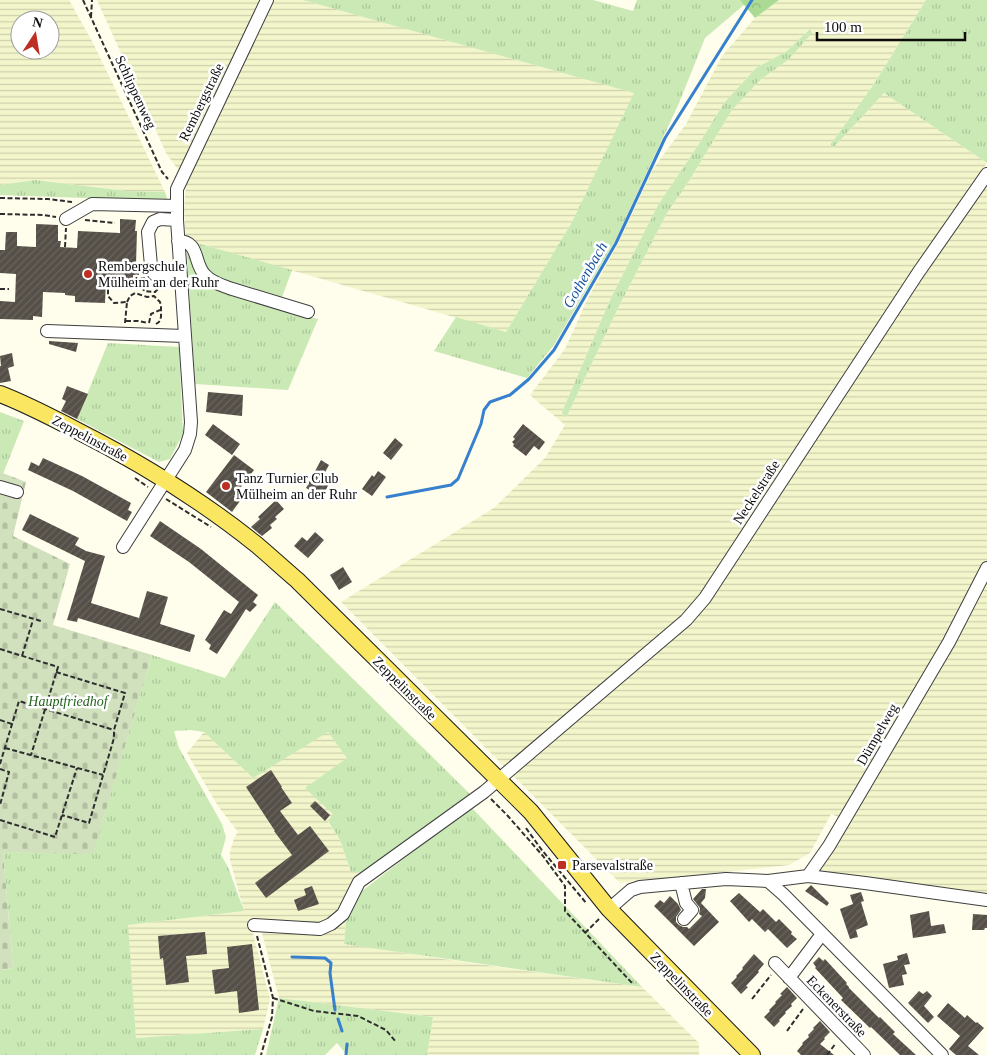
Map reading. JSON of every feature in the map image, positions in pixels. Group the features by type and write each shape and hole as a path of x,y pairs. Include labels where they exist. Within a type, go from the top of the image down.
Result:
{"main road":[{"name":"Zeppelinstraße","path":"0,394 106,445 162,487 214,513 290,574 531,812 609,909 752,1055"}],"street":[{"name":"Rembergstraße","path":"123,547 185,450 190,434 191,422 176,189 267,0"},
{"name":"Neckelstraße","path":"254,925 320,928 331,924 343,914 359,882 484,792 686,620 705,598 912,280 987,174"},
{"path":"66,219 92,204 177,206"},
{"path":"177,220 160,219 153,222 148,232 151,266 154,274 181,279"},
{"path":"178,242 188,242 192,246 202,271 209,279 230,288 308,312"},
{"path":"47,331 184,336"},
{"path":"0,487 17,492"},
{"name":"Dümpelweg","path":"808,876 829,846 949,642 987,568"},
{"path":"609,909 631,890 640,886 726,879 768,881 808,876 987,900"},
{"path":"768,881 942,1055"},
{"path":"681,883 686,903 692,910 684,919"},
{"name":"Eckenerstraße","path":"789,978 822,934"},
{"name":"Eckenerstraße","path":"776,964 864,1055"}],"path":[{"name":"Schlippenweg","path":"82,0 162,172 176,189"},
{"path":"91,19 92,0"},
{"path":"0,198 48,199 92,204"},
{"path":"0,214 43,214 66,219 64,247"},
{"path":"86,220 115,223"},
{"path":"133,279 141,279"},
{"path":"141,279 144,291 155,292 159,288 154,286"},
{"path":"127,302 114,303 108,296 108,283 133,284 141,279"},
{"path":"0,288 8,289"},
{"path":"118,334 119,328 125,326 127,302 130,296 135,293 147,297 154,296 160,302 161,317 159,322 155,324 132,320 126,321"},
{"path":"149,323 152,314 160,310"},
{"path":"134,478 162,487 211,528"},
{"path":"0,609 41,622"},
{"path":"22,656 33,619"},
{"path":"0,649 58,666 31,755"},
{"path":"56,672 125,693 89,823 62,815"},
{"path":"0,764 19,701 114,730"},
{"path":"0,720 12,724"},
{"path":"5,748 103,775"},
{"path":"0,820 56,837 77,768"},
{"path":"0,769 10,772 0,805"},
{"path":"484,792 543,856 565,886 565,911 632,983"},
{"path":"525,826 541,850 590,907"},
{"path":"585,933 609,909"},
{"path":"254,925 273,998 272,1017 261,1055"},
{"path":"752,999 776,964"},
{"path":"273,998 314,1011 358,1016 386,1030 396,1042"},
{"path":"787,1031 810,1000"},
{"path":"827,1055 843,1033"}],"green space":[{"path":"0,0 69,0 93,43 165,192 126,191 35,180 0,185"},
{"path":"97,0 303,0 635,93 572,222 506,332 186,240 184,210 186,185 193,169 179,171 166,153"},
{"path":"303,0 593,0 633,11 637,0 740,0 745,4 705,38 679,103 615,241 554,345 527,378 434,351 456,317 506,332 572,222 634,93"},
{"path":"740,0 779,0 755,18"},
{"path":"779,0 926,0 874,84 831,144 833,148 884,93 987,163 950,217 987,187 987,896 818,872 847,821 831,814 810,853 789,865 620,883 341,602 494,508 545,458 565,425 530,395 565,349 588,298 618,244 653,169 686,124 722,56 755,18","holes":["810,29 788,60 760,80 732,110 689,181 667,213 619,306 567,416 564,417 562,412 610,300 658,205 724,103 756,68 787,51"]},
{"path":"926,0 987,0 987,163 884,93 833,148 831,144 874,84"},
{"path":"810,29 812,33 788,60 760,80 732,110 689,181 667,213 619,306 567,416 564,417 562,412 610,300 658,205 724,103 756,68 787,51"},
{"path":"35,180 126,191 165,192 168,201 0,195 0,185"},
{"path":"186,240 292,270 278,308 318,319 288,390 195,384"},
{"path":"108,343 179,347 183,434 170,459 159,462 77,419"},
{"path":"0,412 24,421 3,474 0,472"},
{"name":"Hauptfriedhof","path":"0,472 26,482 13,536 70,564 53,625 152,655 93,854 3,852 13,968 0,970"},
{"path":"275,602 472,796 364,872 351,872 340,840 328,821 333,814 305,788 347,758 328,732 253,778 204,732 190,730 174,731 179,748 222,824 226,837 221,855 228,867 244,911 128,925 136,1038 263,1029 255,1055 0,1055 0,970 13,968 3,852 93,853 152,655 225,678"},
{"path":"327,731 348,758 333,814 328,822 340,840 351,872 364,872 341,912 321,927 250,922 270,999 263,1029 136,1038 127,925 244,911 230,860 234,838 238,832 218,806 187,753 204,732 253,778"},
{"path":"471,807 642,987 344,944 346,921 362,891"},
{"path":"346,921 344,943 642,987 699,1043 699,1055 427,1055 433,1017 279,998 262,933 321,935"},
{"path":"279,998 433,1017 427,1055 347,1055 337,1043 325,1055 266,1055"}],"building":[{"path":"120,219 136,220 136,264 139,264 139,275 133,275 133,282 106,281 105,303 75,302 75,296 65,295 65,293 43,292 42,317 33,316 33,320 0,319 0,301 15,302 16,274 0,273 0,250 5,250 6,232 17,232 17,246 36,247 36,224 58,225 58,241 61,241 60,247 77,248 78,231 120,233"},
{"path":"49,341 78,343 76,352 49,344"},
{"path":"12,353 14,366 8,368 11,381 0,383 0,356"},
{"path":"67,386 88,394 77,419 61,411 66,401 62,399"},
{"path":"208,392 243,395 242,416 206,412"},
{"path":"213,424 240,444 232,455 205,435"},
{"path":"523,424 545,442 539,450 534,446 526,456 513,446 512,442 515,439 513,437"},
{"path":"395,438 403,445 391,460 383,453"},
{"name":"Tanz Turnier Club Mülheim an der Ruhr","path":"234,455 254,470 234,496 240,501 232,512 206,492"},
{"path":"43,458 82,476 131,503 128,510 132,512 127,521 73,491 28,470 31,462 39,466"},
{"path":"321,460 329,465 322,478 330,482 322,497 306,488"},
{"path":"378,471 386,477 372,496 362,489 372,475 374,477"},
{"path":"276,500 284,509 275,517 277,519 270,525 272,528 262,536 251,527 260,519 258,517"},
{"path":"30,514 79,538 75,545 86,551 105,556 91,603 139,618 147,591 168,597 160,624 195,635 190,652 78,618 77,622 67,620 85,561 22,530"},
{"path":"160,521 201,549 258,595 253,602 257,605 250,612 246,609 217,654 209,649 211,645 205,640 224,610 231,614 239,602 189,562 150,536"},
{"path":"315,532 324,540 308,558 294,546 302,537 307,541"},
{"path":"343,567 352,582 339,590 330,575"},
{"path":"271,770 292,803 280,811 298,835 310,826 329,851 266,898 255,883 292,855 246,787"},
{"path":"315,801 330,815 325,821 310,806"},
{"path":"811,885 829,903 827,906 805,891"},
{"path":"312,886 319,904 298,911 294,900 306,895 304,889"},
{"path":"702,889 706,889 705,898 701,903 719,922 694,946 654,906 660,900 664,903 670,896 681,910 676,917 676,922 689,929 702,916 699,914 700,908 693,899"},
{"path":"861,892 864,901 861,902 868,925 856,930 858,937 850,939 840,909 853,904 850,895"},
{"path":"739,893 760,912 763,909 776,922 779,919 797,939 787,948 768,929 765,932 752,919 749,922 730,901"},
{"path":"929,911 931,926 944,924 946,933 913,938 910,915"},
{"path":"973,914 987,915 987,928 984,930 972,930"},
{"path":"205,932 207,954 186,956 189,982 166,985 163,958 160,959 158,936"},
{"path":"252,944 259,1010 239,1013 237,991 215,994 212,970 229,968 227,947"},
{"path":"907,953 910,964 904,965 907,974 902,975 904,985 889,988 883,964 898,960 897,956"},
{"path":"754,954 764,964 741,994 731,983"},
{"path":"819,957 823,961 825,959 847,983 849,988 916,1055 900,1055 841,1000 843,998 815,968 813,963"},
{"path":"787,987 797,998 774,1027 764,1017"},
{"path":"919,991 923,994 927,991 932,996 924,1006 934,1017 928,1023 908,1003"},
{"path":"948,1003 965,1018 967,1015 984,1028 968,1046 979,1055 956,1055 949,1049 960,1036 937,1016"},
{"path":"820,1021 830,1032 820,1044 834,1055 801,1055 797,1051"}],"waterway":[{"name":"Gothenbach","path":"387,497 451,485 458,479 481,424 484,410 490,402 510,395 529,379 554,350 616,243 665,138 752,0"},
{"path":"292,957 325,958 331,963 330,973 335,1010"},
{"path":"338,1019 342,1031"},
{"path":"346,1055 347,1044"}],"place":[{"name":"Rembergschule Mülheim an der Ruhr","path":"88,274"},
{"name":"Tanz Turnier Club Mülheim an der Ruhr","path":"226,486"},
{"name":"Parsevalstraße","path":"562,865"}]}
